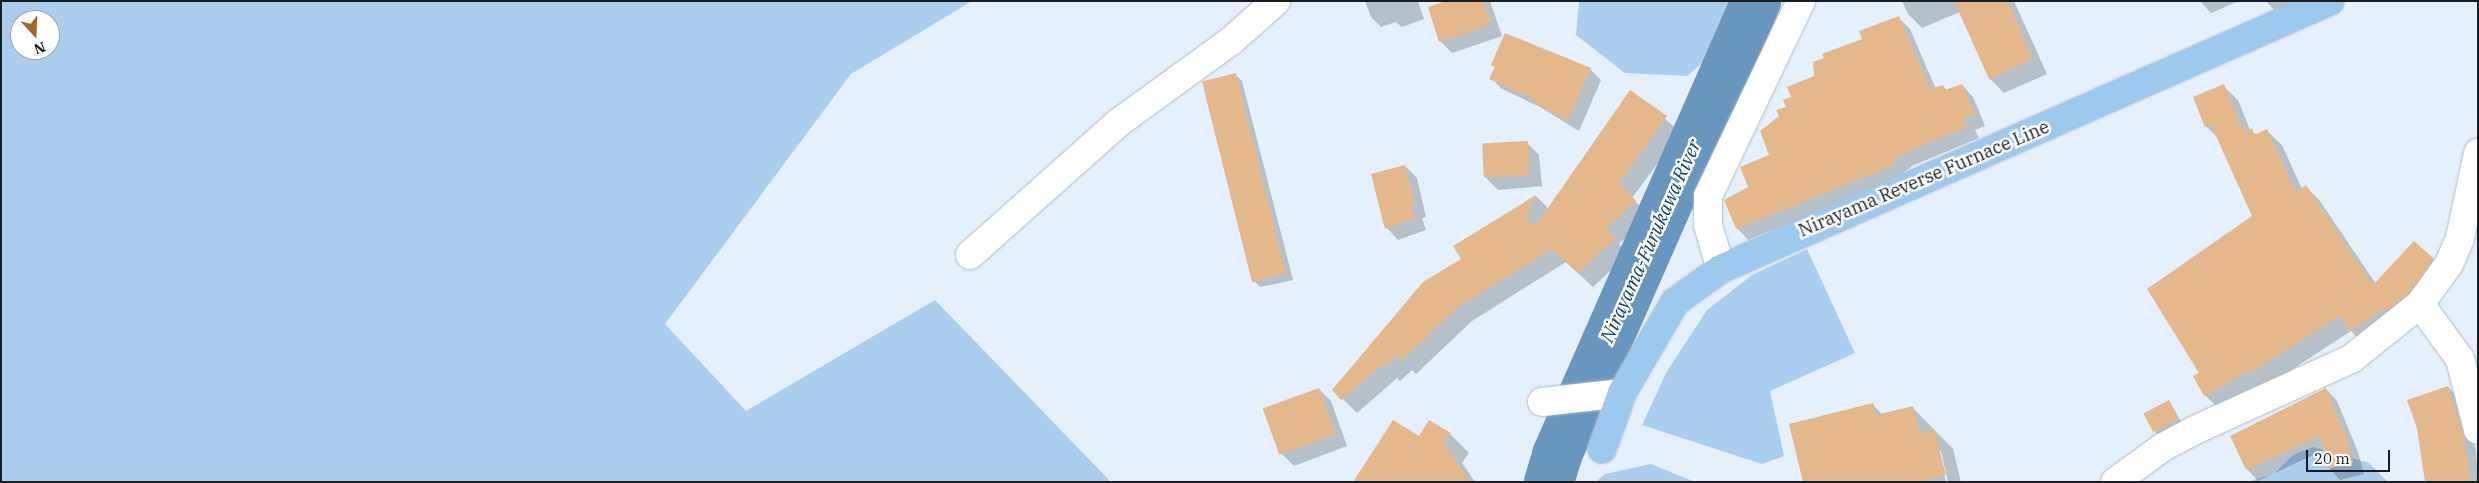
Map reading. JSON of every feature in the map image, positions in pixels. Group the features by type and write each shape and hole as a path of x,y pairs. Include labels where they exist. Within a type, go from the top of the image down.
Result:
{"main road":[{"name":"Nirayama Reverse Furnace Line","path":"1602,449 1610,395 1675,302 1721,269 2330,1"}],"street":[{"path":"970,255 1118,123 1231,41 1276,1"},
{"path":"1721,269 1708,224 1708,196 1801,1"},
{"path":"2115,482 2163,447 2193,430 2350,359 2420,304 2449,264 2460,238 2478,153"},
{"path":"2420,304 2460,359 2478,430"},
{"path":"1542,402 1610,395"}],"shaded area":[{"path":"1,1 972,1 851,74 665,324 746,411 935,300 1111,482 1,482"},
{"path":"1579,1 1737,1 1713,54 1687,76 1625,73 1576,35"},
{"path":"1807,249 1855,353 1770,391 1784,456 1762,464 1642,425 1667,371 1707,310 1752,275"},
{"path":"2313,447 2369,463 2388,482 2247,482 2274,474 2293,455"},
{"path":"1651,464 1695,482 1596,482 1605,474"}],"building":[{"path":"1446,1 1484,1 1491,24 1439,42 1428,7"},
{"path":"1954,1 2007,1 2033,59 1989,79"},
{"path":"1899,16 1930,89 1943,85 1945,90 1962,84 1975,114 1964,118 1968,126 1901,155 1893,161 1894,165 1736,229 1724,200 1748,187 1740,167 1769,155 1760,131 1779,116 1776,110 1786,107 1783,100 1791,97 1787,87 1814,76 1813,62 1824,58 1822,54 1862,39 1859,31"},
{"path":"1505,33 1591,68 1568,121 1534,103 1536,100 1489,79 1495,67 1491,65"},
{"path":"1236,73 1286,274 1252,282 1202,81"},
{"path":"2224,84 2244,132 2252,128 2255,135 2267,129 2296,192 2306,185 2373,285 2414,241 2434,259 2409,293 2385,312 2383,309 2350,331 2339,316 2252,372 2250,370 2204,396 2193,376 2199,373 2147,289 2252,216 2211,125 2205,127 2193,97"},
{"path":"1630,90 1667,116 1619,183 1636,201 1606,229 1615,238 1578,273 1551,249 1458,307 1401,361 1397,355 1385,367 1382,364 1341,400 1332,390 1423,282 1461,259 1453,246 1536,195 1526,219 1536,225"},
{"path":"1528,141 1530,175 1484,177 1482,143"},
{"path":"1405,165 1415,205 1411,206 1415,218 1385,229 1371,174"},
{"path":"2448,386 2464,437 2471,482 2425,482 2417,428 2407,400"},
{"path":"1319,388 1336,434 1279,455 1263,409"},
{"path":"2326,388 2347,439 2353,462 2328,469 2320,436 2246,470 2230,436"},
{"path":"2169,400 2179,419 2153,432 2143,414"},
{"path":"1873,403 1876,415 1913,406 1920,433 1934,429 1946,475 1920,482 1803,482 1789,424"},
{"path":"1393,420 1419,436 1429,420 1451,433 1444,443 1471,482 1353,482"}],"waterway":[{"name":"Nirayama-Furukawa River","path":"1549,482 1557,455 1756,1"}]}
